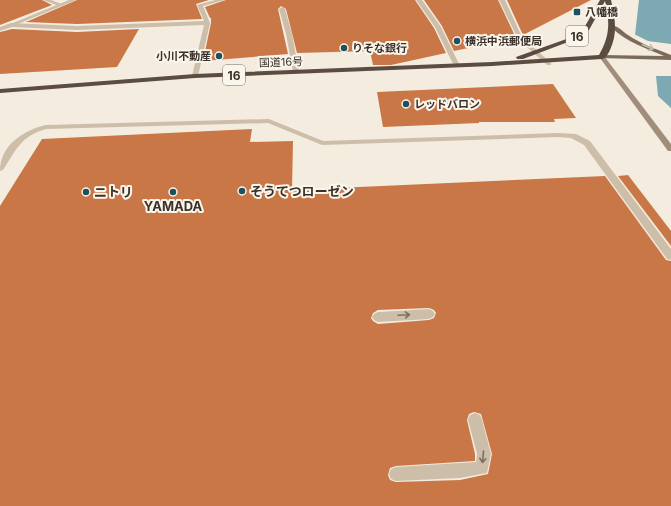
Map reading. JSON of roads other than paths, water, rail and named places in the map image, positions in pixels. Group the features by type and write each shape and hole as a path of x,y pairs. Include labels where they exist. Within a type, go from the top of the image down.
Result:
{"highway":[{"name":"国道16号","path":"492,64 536,53 574,38 587,29 603,0"},
{"name":"16","path":"602,57 610,44 614,27 608,0"},
{"name":"国道16号","path":"0,91 195,76 546,62 602,57"}],"main road":[{"path":"614,27 626,37 671,58"},
{"path":"602,57 671,58"}],"street":[{"path":"46,0 61,5"},
{"path":"0,29 73,0"},
{"path":"195,76 207,23 200,5 222,0"},
{"path":"419,0 438,27 457,66"},
{"path":"502,0 520,38 546,62"},
{"path":"282,9 289,34 296,72"},
{"path":"11,25 77,28 207,23"},
{"path":"602,57 671,149"},
{"path":"0,168 21,137 32,130 46,127 269,121 322,143 558,135 573,136 587,143 671,256"},
{"path":"378,317 429,314"},
{"path":"396,474 460,471 482,468 484,454 474,420"}],"water":[{"path":"639,0 671,0 671,108 658,96 656,76 635,35"}],"place":[{"name":"八幡橋","path":"577,12"},
{"name":"横浜中浜郵便局","path":"457,41"},
{"name":"りそな銀行","path":"344,48"},
{"name":"小川不動産","path":"219,56"},
{"name":"レッドバロン","path":"406,104"},
{"name":"そうてつローゼン","path":"242,191"},
{"name":"ニトリ","path":"86,192"},
{"name":"YAMADA","path":"173,192"}]}
